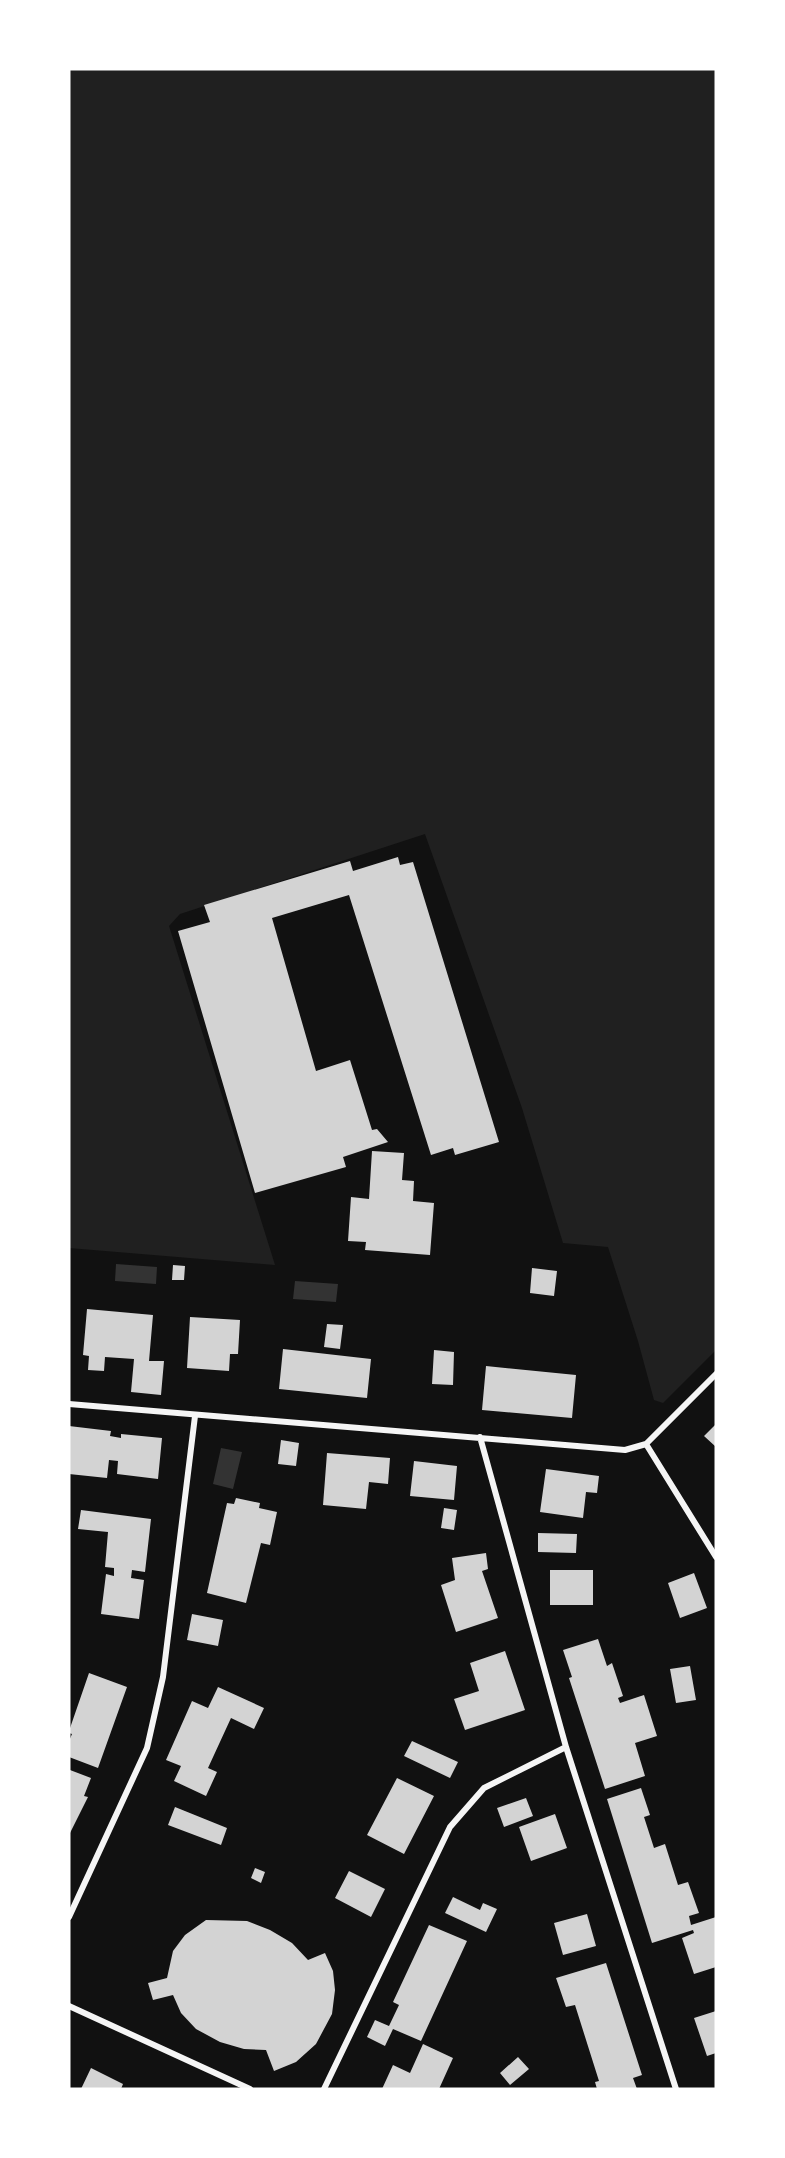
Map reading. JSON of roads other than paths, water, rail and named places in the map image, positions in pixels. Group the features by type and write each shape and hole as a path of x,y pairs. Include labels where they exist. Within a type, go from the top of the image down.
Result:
{"street":[{"path":"69,1404 625,1450 646,1444 716,1374"},
{"path":"69,1917 147,1748 164,1677 195,1416"},
{"path":"480,1437 566,1747 676,2089"},
{"path":"646,1444 716,1557"},
{"path":"324,2089 450,1827 484,1788 566,1747"},
{"path":"69,2006 250,2089"}]}
